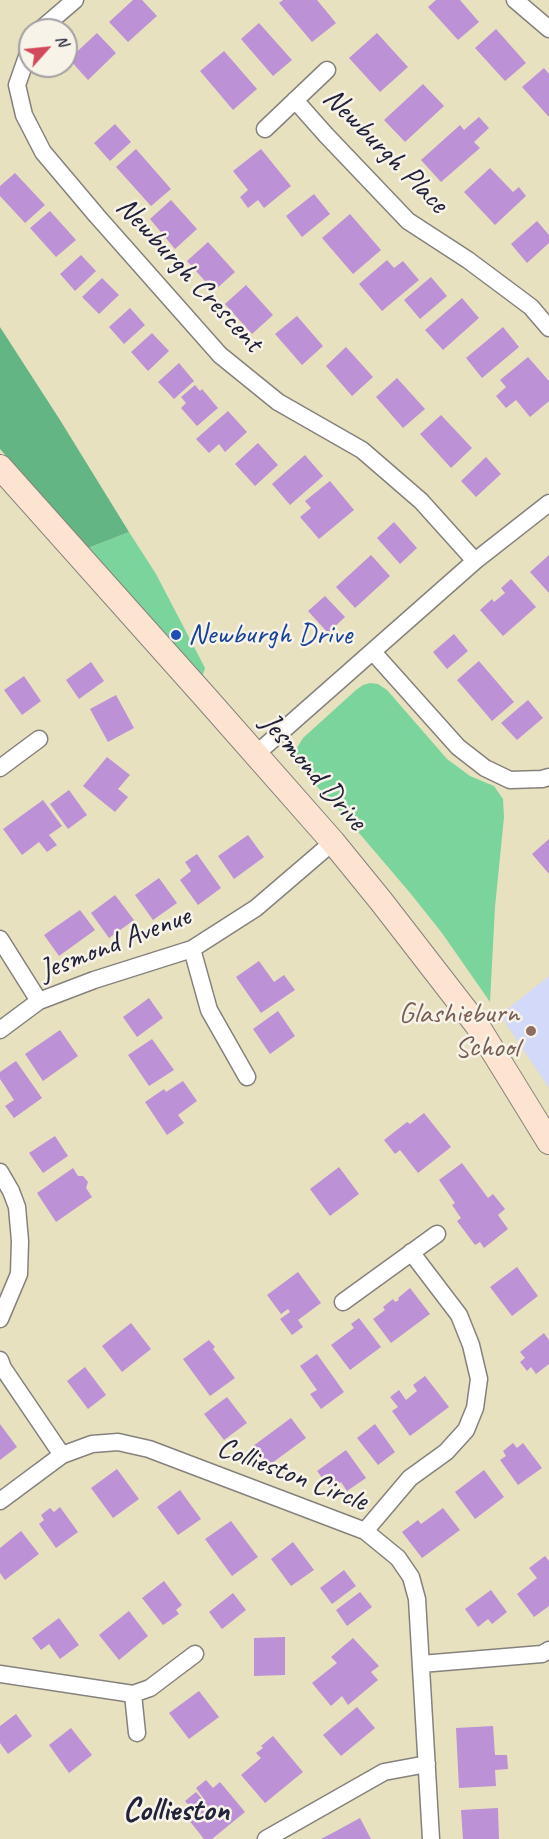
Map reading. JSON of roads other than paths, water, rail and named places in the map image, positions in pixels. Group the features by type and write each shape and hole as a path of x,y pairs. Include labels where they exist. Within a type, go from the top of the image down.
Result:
{"street":[{"path":"54,18 75,0"},
{"path":"515,0 549,29"},
{"name":"Newburgh Place","path":"265,129 327,70"},
{"name":"Newburgh Crescent","path":"19,78 17,85 24,115 43,152 220,355 278,402 362,450 421,501 476,561"},
{"name":"Newburgh Place","path":"295,100 408,221 468,260 504,287 531,308 549,328"},
{"name":"Jesmond Drive","path":"0,467 333,842 381,901 477,1025 549,1142"},
{"path":"255,755 476,561 549,503"},
{"path":"373,652 458,747 485,768 510,780 549,777"},
{"path":"0,768 39,739"},
{"name":"Jesmond Avenue","path":"0,1030 39,1001 94,980 192,949 256,908 333,842"},
{"path":"0,939 39,1001"},
{"path":"192,949 209,1010 248,1077"},
{"path":"0,1172 17,1207 20,1241 19,1274 0,1319"},
{"path":"343,1302 437,1234"},
{"path":"365,1530 410,1478 446,1452 466,1430 475,1408 479,1379 471,1345 459,1315 411,1252"},
{"path":"0,1360 3,1368 62,1455"},
{"name":"Collieston Circle","path":"0,1502 62,1455 92,1444 118,1442 149,1449 365,1530 398,1558 411,1577 417,1599 431,1839"},
{"path":"421,1664 542,1654 549,1650"},
{"path":"0,1674 133,1695 150,1688 195,1654"},
{"path":"133,1695 137,1733"},
{"path":"266,1839 384,1772 427,1764"}],"place":[{"name":"Newburgh Drive","path":"176,635"},
{"name":"Glashieburn School","path":"531,1031"}],"district":[{"name":"Collieston","path":"176,1811"}]}
